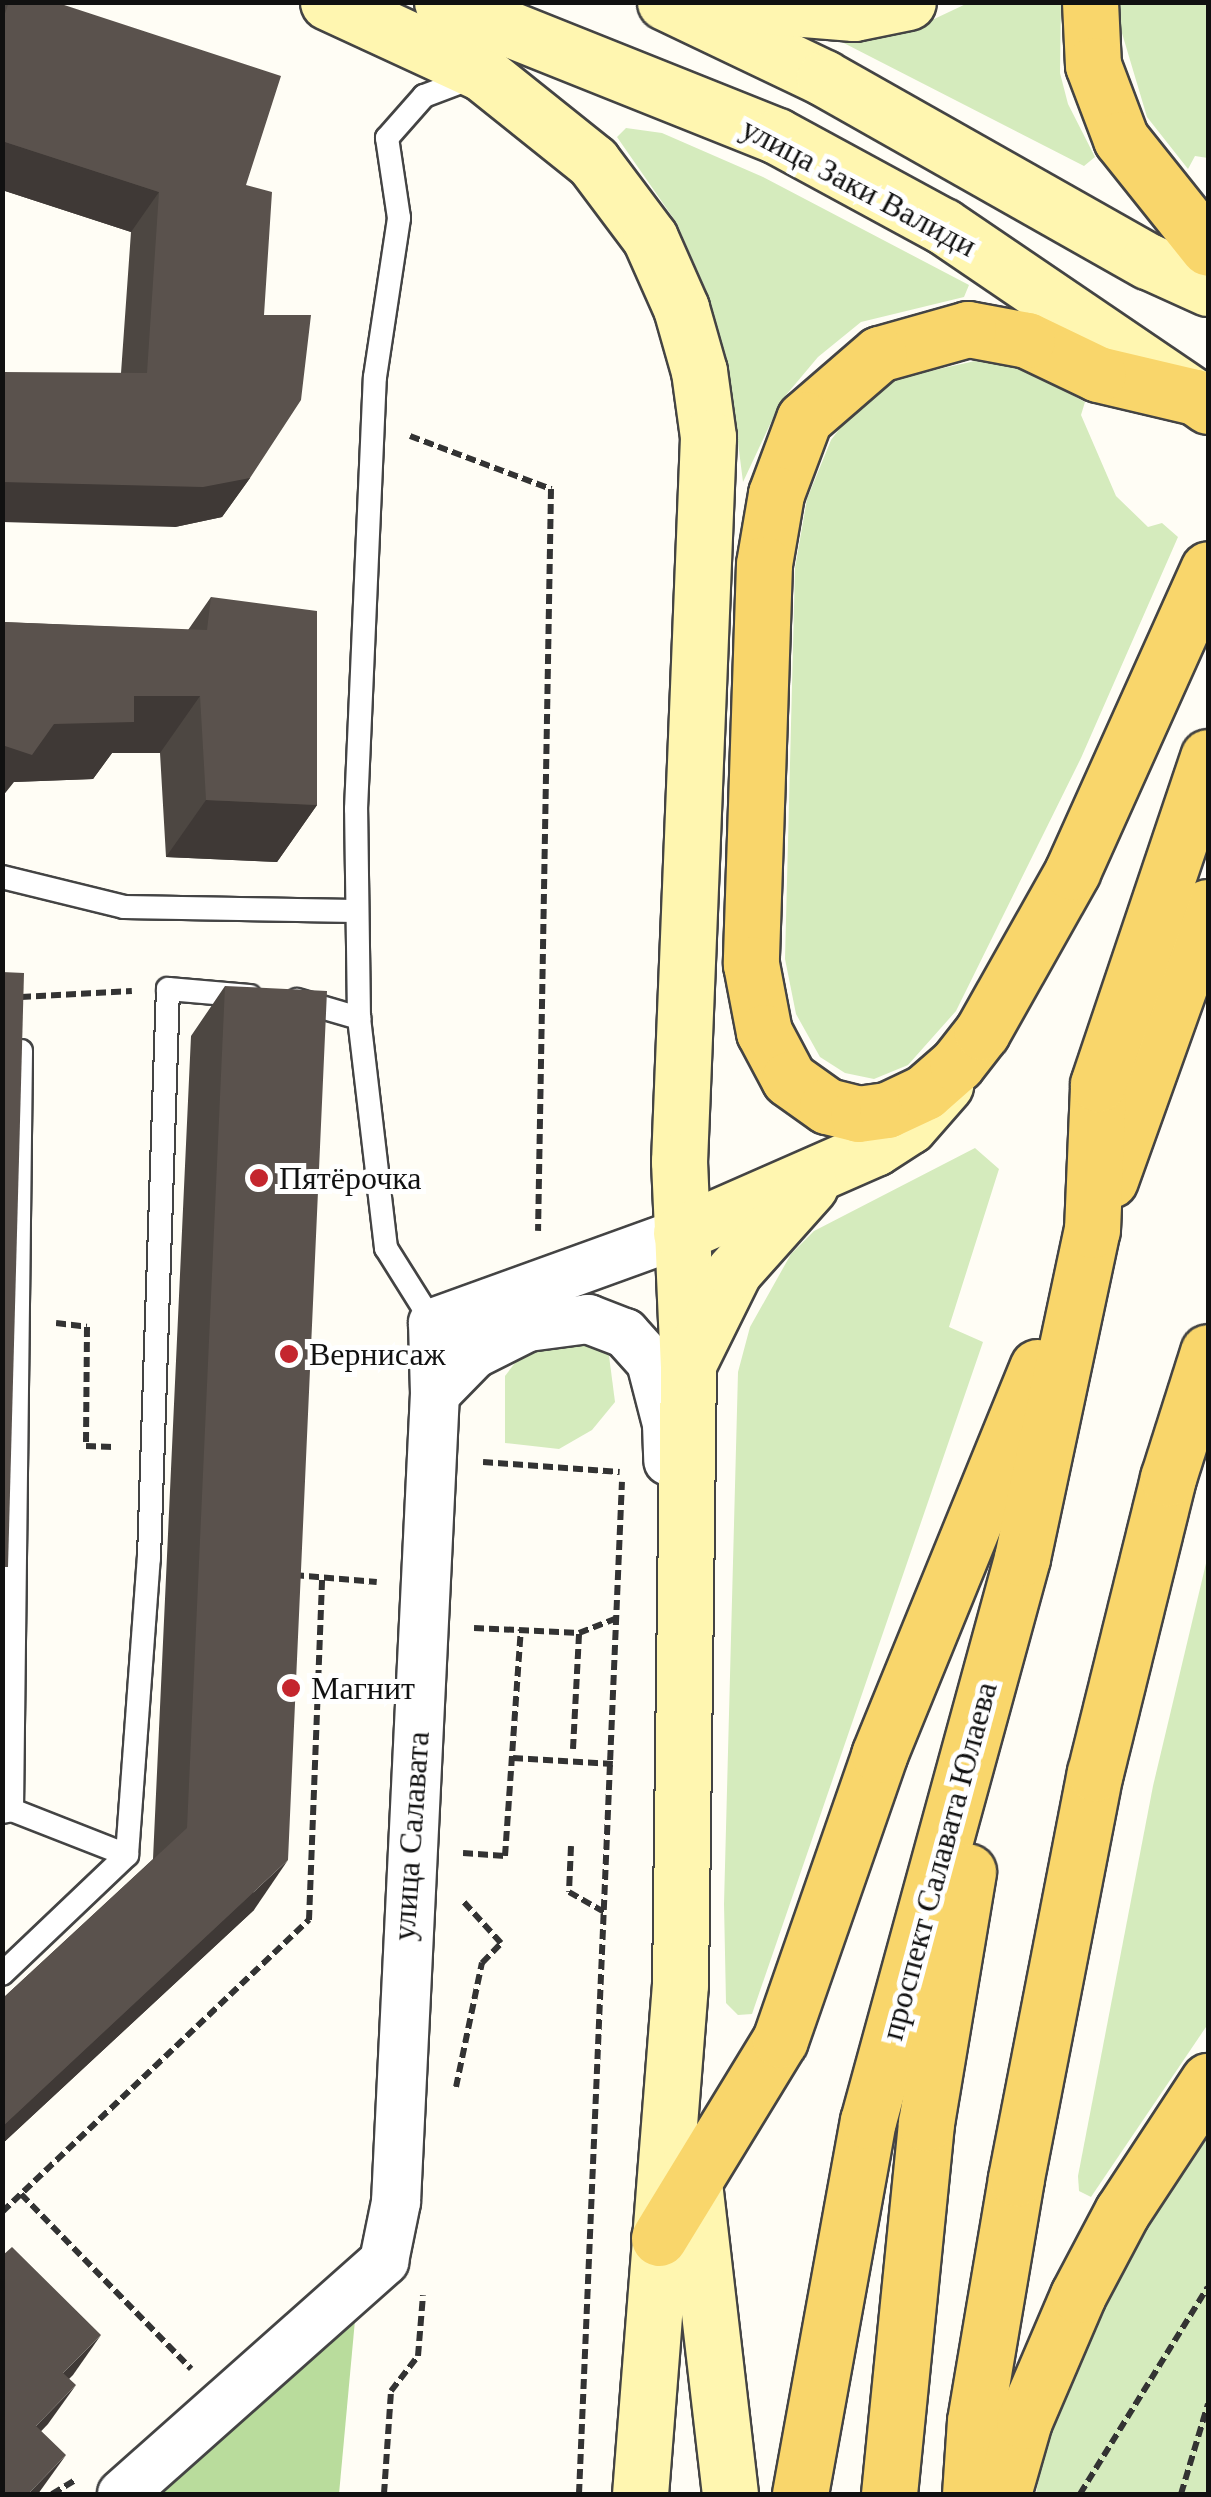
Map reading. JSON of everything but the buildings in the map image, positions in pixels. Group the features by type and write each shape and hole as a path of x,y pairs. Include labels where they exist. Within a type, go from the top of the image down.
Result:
{"main road":[{"path":"328,2 482,74 593,162 650,238 699,371 709,491 682,1063 681,1233 688,1365 688,1568 680,1984 640,2494"},
{"name":"улица Заки Валиди","path":"442,2 777,136 943,226 1105,358"},
{"path":"665,2 824,78 1148,261 1208,288"},
{"path":"718,2 854,13 908,2"},
{"path":"1090,2 1093,65 1121,139 1208,248"},
{"path":"957,1064 926,1092 887,1110 858,1114 827,1106 790,1079 764,1032 751,964 764,564 776,494 804,420 879,354 968,328 1105,358 1202,402"},
{"path":"681,1233 831,1167 909,1126 937,1099 982,1032 1072,872 1208,570"},
{"path":"1092,1230 1098,1084 1208,757"},
{"path":"660,2238 694,2188 780,2040 880,1755 1092,1230 1208,907"},
{"path":"688,1365 734,1271 784,1208 831,1167"},
{"name":"проспект Салавата Юлаева","path":"800,2494 868,2122 1022,1558 1092,1230"},
{"path":"970,2494 976,2421 1013,2196 1095,1773 1168,1478 1208,1352"},
{"path":"888,2494 926,2123 1022,1558"},
{"path":"680,1984 694,2188 729,2441 730,2494"},
{"path":"1003,2494 1024,2421 1078,2295 1122,2212 1208,2081"}],"street":[{"path":"433,1323 681,1233"},
{"path":"436,1394 474,1354 528,1327 588,1320 624,1333 651,1362 668,1424 668,1507 688,1568"},
{"name":"улица Салавата","path":"122,2494 384,2261 396,2202 436,1394 433,1323"}],"lane":[{"path":"433,1323 386,1248 359,1018 355,911 374,423 398,218 387,138 424,96 482,74"},
{"path":"2,878 124,906 355,911"},
{"path":"2,1974 127,1855 149,1558 168,989 323,1002 359,1018"},
{"path":"21,996 7,1811 127,1855"}],"path":[{"path":"374,423 552,489 537,1287"},
{"path":"21,996 168,989"},
{"path":"58,1323 87,1327 86,1446"},
{"path":"492,1463 622,1472 613,1764 579,2494"},
{"path":"2,2212 309,1920 322,1576"},
{"path":"485,1628 579,1633 618,1618"},
{"path":"472,1854 506,1856 521,1630"},
{"path":"573,1749 579,1633"},
{"path":"513,1758 613,1764"},
{"path":"571,1846 569,1892 606,1913"},
{"path":"454,1891 501,1943 488,1956"},
{"path":"22,2194 223,2402"},
{"path":"1080,2494 1208,2287"},
{"path":"384,2494 391,2391"},
{"path":"1181,2494 1208,2404"}],"green space":[{"path":"968,3 1061,3 1060,73 1068,104 1095,157 1084,166 834,38 932,20"},
{"path":"1113,3 1208,3 1208,158 1195,156 1188,169 1147,117"},
{"path":"626,128 662,133 763,177 969,285 964,297 861,322 818,357 781,401 743,482 728,364 708,295 676,222 617,137"},
{"path":"975,361 1022,368 1085,402 1081,415 1116,496 1148,527 1162,523 1178,537 1081,758 956,1011 908,1065 874,1079 845,1073 820,1057 796,1014 785,959 795,568 807,499 831,440 860,402 894,379"},
{"path":"975,1148 999,1169 949,1327 983,1342 752,2014 738,2015 726,2003 724,1904 738,1372 750,1327 791,1254 814,1231"},
{"path":"560,1337 608,1348 615,1402 592,1430 559,1449 505,1443 505,1376 524,1351"},
{"path":"1208,1555 1208,2024 1091,2197 1079,2191 1078,2176 1153,1786"},
{"path":"1208,2125 1208,2494 1036,2494 1047,2430 1094,2306"},
{"path":"355,2320 339,2494 161,2494"}],"place":[{"name":"Пятёрочка","path":"259,1178"},
{"name":"Вернисаж","path":"289,1354"},
{"name":"Магнит","path":"291,1688"}]}
